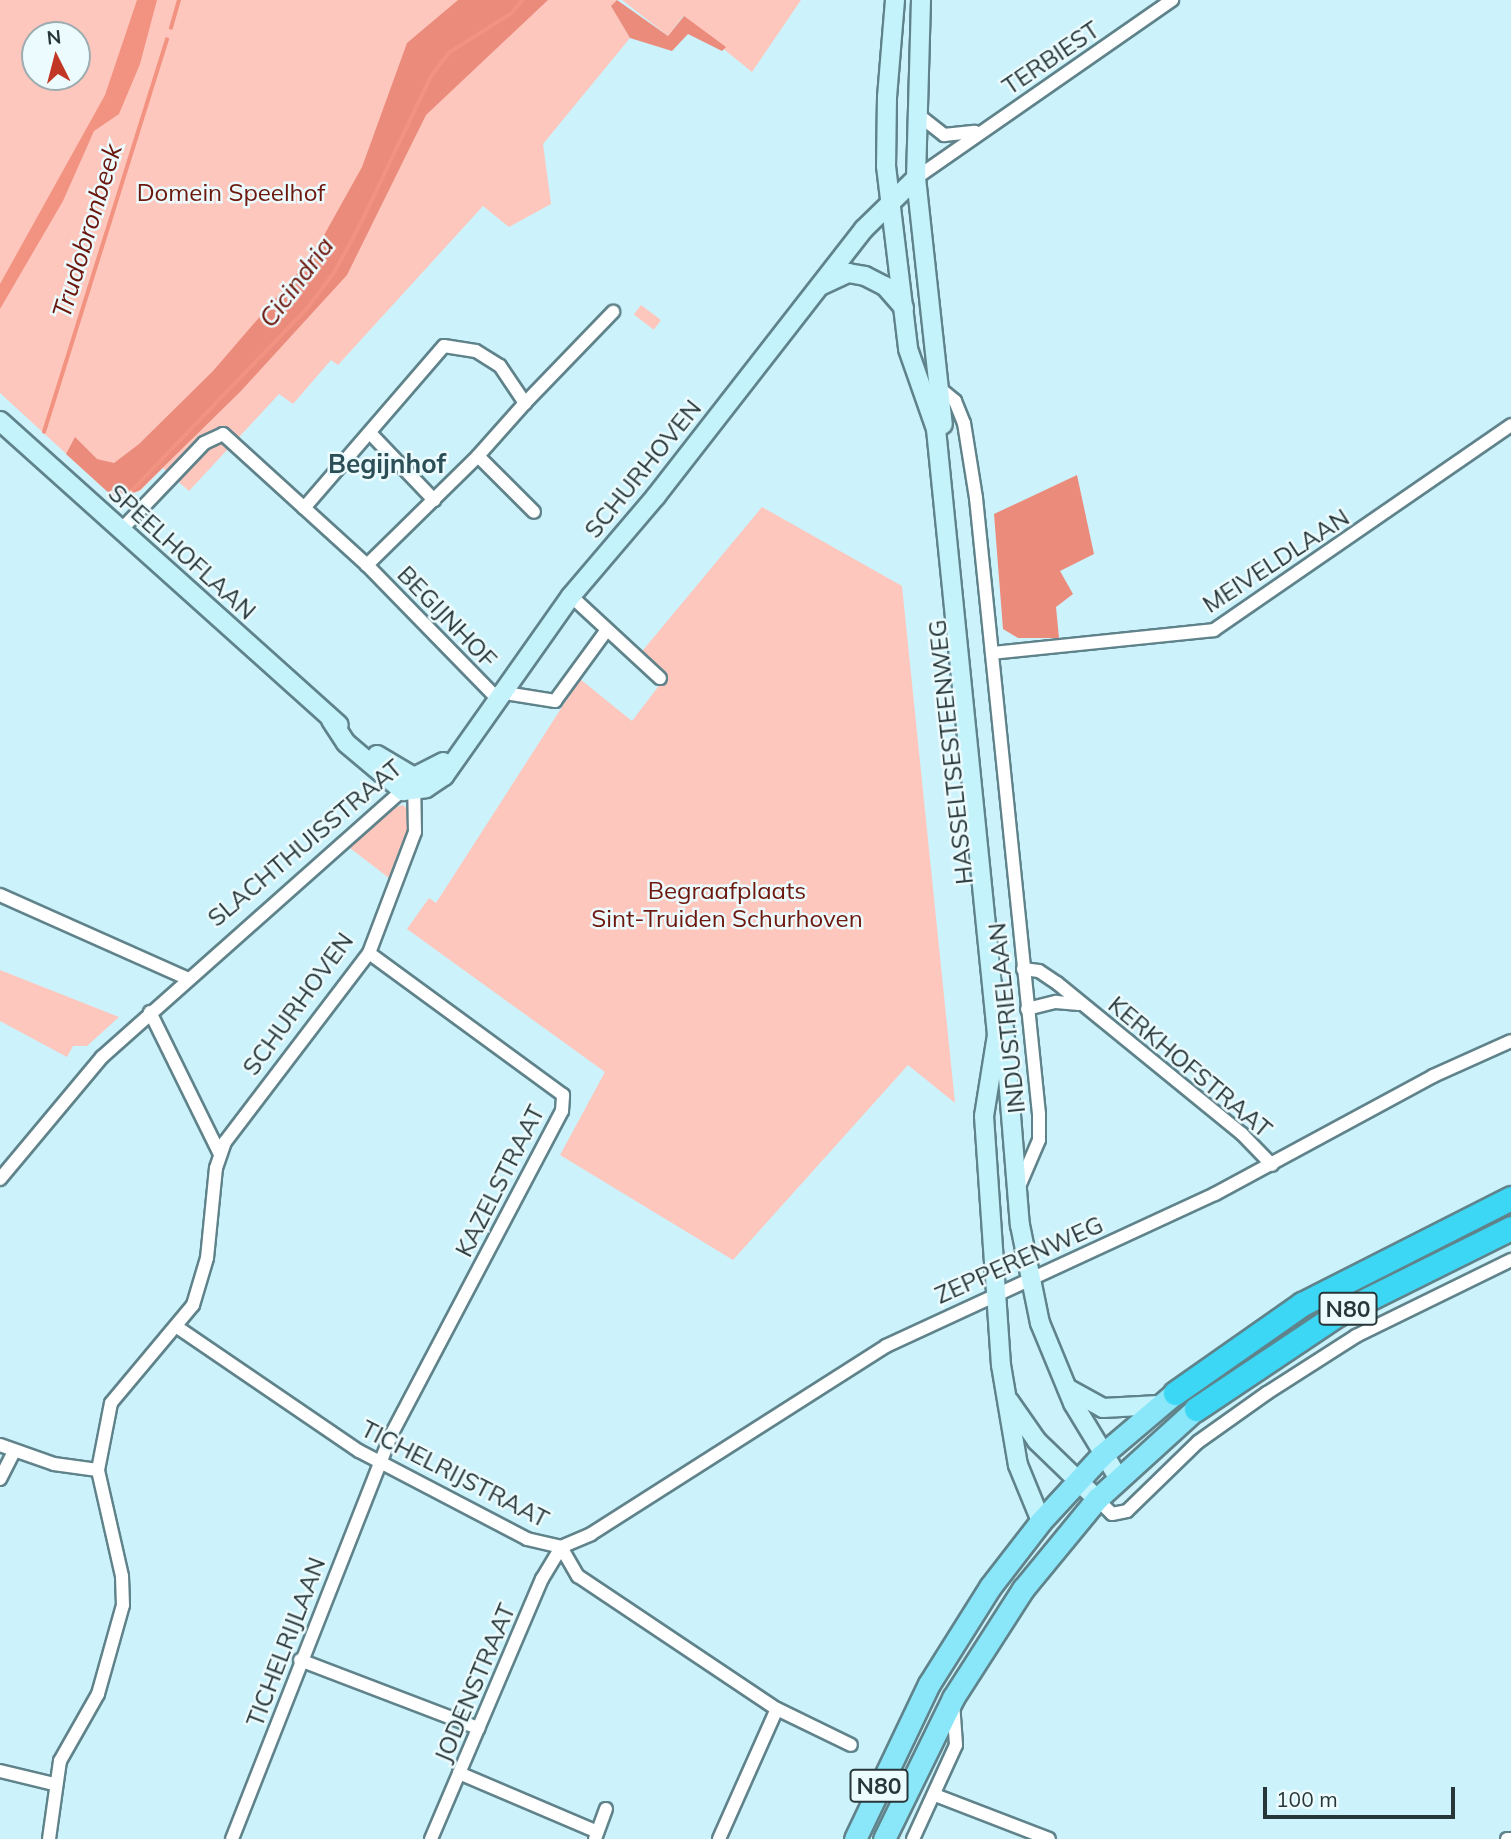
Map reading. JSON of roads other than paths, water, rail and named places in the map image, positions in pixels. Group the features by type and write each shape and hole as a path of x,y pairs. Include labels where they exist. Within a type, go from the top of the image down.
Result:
{"highway":[{"name":"N80","path":"1167,1399 1302,1304 1511,1198"},
{"name":"N80","path":"1196,1409 1338,1314 1511,1228"}],"main road":[{"name":"HASSELTSESTEENWEG","path":"895,0 885,147 911,359 936,429 996,1021 984,1116 995,1293 1018,1465 1041,1521"},
{"name":"HASSELTSESTEENWEG","path":"920,0 916,178 1017,1192 1040,1323 1065,1387 1102,1455 1119,1479"},
{"name":"SCHURHOVEN","path":"494,699 571,596 656,496 819,286 891,201 916,178"},
{"path":"819,286 848,273 866,276 885,286 904,309"},
{"name":"SPEELHOFLAAN","path":"0,421 331,720 354,734 411,786"},
{"name":"SLACHTHUISSTRAAT","path":"411,786 449,757 494,699"},
{"path":"1065,1387 1103,1408 1167,1399"},
{"name":"HASSELTSESTEENWEG","path":"1007,1398 1028,1431 1097,1499"},
{"name":"N80","path":"855,1839 929,1684 990,1587 1041,1521 1077,1481 1102,1455 1167,1399"},
{"name":"N80","path":"884,1839 953,1698 1023,1589 1097,1499 1196,1409"}],"street":[{"name":"TERBIEST","path":"916,178 1172,0"},
{"name":"TERBIEST","path":"916,113 944,135 963,136 988,126"},
{"name":"BEGIJNHOF","path":"367,565 478,456 613,312"},
{"path":"304,508 444,346 476,351 493,360 525,403"},
{"name":"INDUSTRIELAAN","path":"938,387 956,401 964,423 992,653 1027,1009 1039,1140 1017,1192"},
{"name":"MEIVELDLAAN","path":"992,653 1214,630 1511,425"},
{"path":"370,433 435,500"},
{"name":"BEGIJNHOF","path":"121,530 216,435 234,442 367,565 494,699"},
{"path":"478,456 534,512"},
{"path":"571,596 660,678"},
{"path":"494,699 555,701 606,631"},
{"name":"SCHURHOVEN","path":"220,1154 369,953 415,832 411,786"},
{"name":"SLACHTHUISSTRAAT","path":"0,1179 73,1087 150,1012 186,978 411,786"},
{"path":"0,895 186,978"},
{"name":"KAZELSTRAAT","path":"369,953 563,1095 562,1111 549,1138 380,1462"},
{"name":"KERKHOFSTRAAT","path":"1023,969 1039,971 1242,1134 1272,1165"},
{"name":"KERKHOFSTRAAT","path":"1027,1009 1056,1002 1079,1004"},
{"path":"49,1839 54,1784 60,1761 98,1695 123,1605 122,1576 98,1470 111,1403 177,1327 202,1282 220,1154 150,1012"},
{"name":"ZEPPERENWEG","path":"561,1546 591,1534 846,1368 995,1293 1272,1165 1433,1076 1511,1041"},
{"path":"1097,1499 1112,1514 1126,1511 1198,1442 1267,1394 1356,1336 1511,1260"},
{"name":"TICHELRIJSTRAAT","path":"177,1327 380,1462 527,1539 561,1546 578,1576 777,1709 851,1745"},
{"path":"0,1446 13,1452 98,1470"},
{"path":"0,1479 13,1452"},
{"name":"TICHELRIJLAAN","path":"232,1839 300,1660 380,1462"},
{"name":"JODENSTRAAT","path":"431,1839 542,1579 561,1546"},
{"path":"300,1660 478,1728"},
{"path":"914,1839 956,1745 953,1698"},
{"path":"719,1839 777,1709"},
{"path":"0,1771 54,1784"},
{"path":"459,1773 596,1836 606,1809"},
{"path":"935,1795 1049,1839"}],"waterway":[{"name":"Trudobronbeek","path":"171,28 179,0"},
{"name":"Cicindria","path":"119,504 306,310 334,273 361,223 431,76 450,52 512,13 522,0"},
{"name":"Trudobronbeek","path":"44,432 167,40"}],"district":[{"name":"Begijnhof","path":"387,464"}],"park label":[{"name":"Domein Speelhof","path":"231,193"},
{"name":"Begraafplaats Sint-Truiden Schurhoven","path":"727,905"}]}
